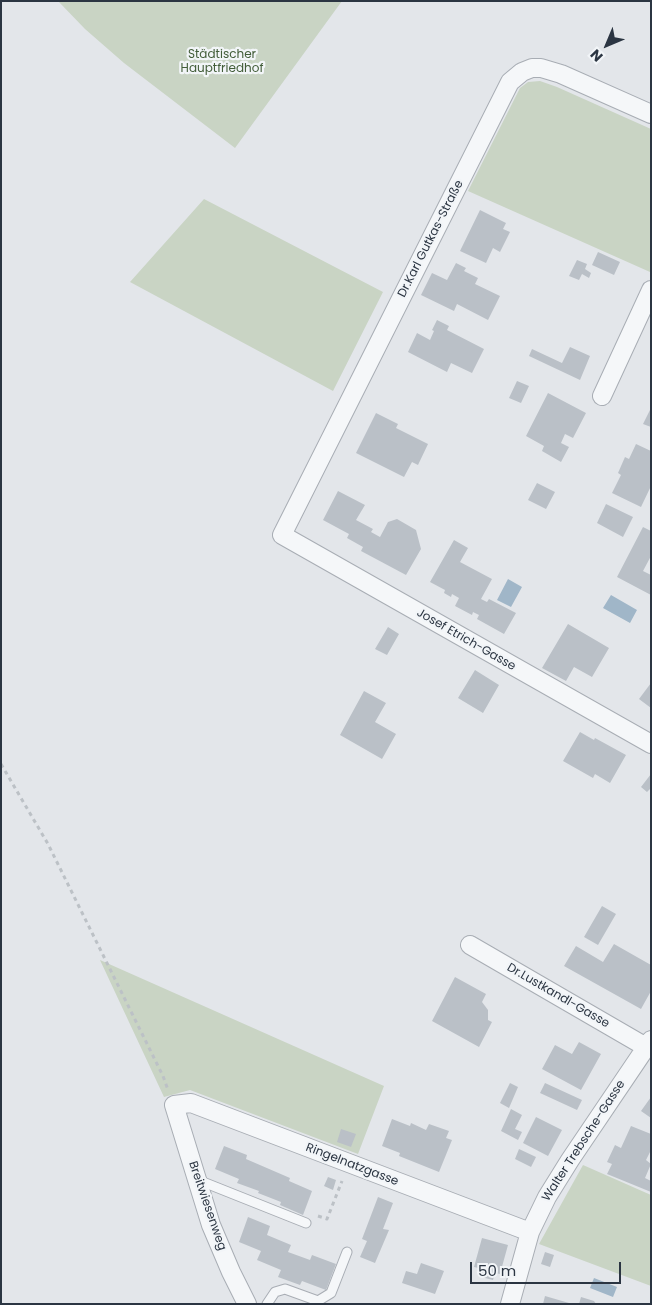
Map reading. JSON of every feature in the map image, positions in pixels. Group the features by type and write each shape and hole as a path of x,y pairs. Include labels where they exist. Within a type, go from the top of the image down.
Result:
{"street":[{"name":"Dr.Karl Gutkas-Straße","path":"282,535 510,82 522,72 532,68 541,68 561,74 651,114"},
{"path":"602,396 651,290"},
{"name":"Josef Etrich-Gasse","path":"282,535 651,744"},
{"name":"Dr.Lustkandl-Gasse","path":"470,945 648,1044"},
{"name":"Walter Trebsche-Gasse","path":"510,1304 530,1232 547,1197 648,1044"},
{"name":"Ringelnatzgasse","path":"174,1105 191,1104 530,1232"},
{"name":"Breitwiesenweg","path":"174,1105 215,1233 247,1304"}],"lane":[{"path":"198,1180 306,1223"},
{"path":"267,1304 275,1292 285,1289 318,1301 331,1293 347,1252"}],"path":[{"path":"1,764 48,844 163,1076 174,1105"},
{"path":"306,1223 310,1213 327,1219 349,1164"}],"green space":[{"name":"Städtischer Hauptfriedhof","path":"58,1 342,1 235,148 124,63 85,29"},
{"path":"540,81 651,129 650,272 468,191 520,88 528,82"},
{"path":"204,199 383,292 333,391 130,282"},
{"path":"100,960 384,1086 358,1154 190,1090 164,1097"},
{"path":"583,1165 651,1195 651,1286 539,1244"}],"water":[{"path":"508,579 522,587 511,607 497,600"},
{"path":"611,595 637,610 630,623 603,608"},
{"path":"594,1278 617,1287 613,1297 590,1288"}],"building":[{"path":"480,210 506,223 503,229 510,232 500,252 493,248 486,263 460,251"},
{"path":"598,252 620,262 614,275 592,265"},
{"path":"577,260 587,264 585,269 591,273 589,278 582,274 579,280 569,276"},
{"path":"456,263 466,268 464,271 478,278 475,284 500,296 488,320 457,304 454,311 421,295 432,273 447,280"},
{"path":"437,320 449,326 447,330 484,349 472,373 451,363 447,372 408,352 417,333 430,340"},
{"path":"570,347 590,356 580,380 529,356 532,349 562,363"},
{"path":"517,381 529,386 521,403 509,398"},
{"path":"548,393 586,413 573,438 565,434 561,443 569,447 561,462 542,451 544,446 526,436"},
{"path":"651,408 651,427 643,424"},
{"path":"376,413 398,424 396,428 428,444 418,465 412,462 404,477 356,453"},
{"path":"636,444 651,451 651,486 641,507 612,493 621,475 618,473 625,457 629,459"},
{"path":"537,483 555,492 546,509 528,500"},
{"path":"338,491 365,505 356,520 373,529 371,532 380,537 388,522 397,519 416,530 421,549 406,575 361,551 363,547 347,538 349,534 323,520"},
{"path":"606,504 633,517 623,537 597,523"},
{"path":"643,527 651,531 651,556 643,571 651,575 651,595 617,577"},
{"path":"454,540 468,548 460,562 492,579 481,599 487,602 489,599 516,613 504,634 477,619 479,615 473,612 472,615 455,606 459,598 452,594 451,597 444,593 445,590 430,582"},
{"path":"568,624 609,648 592,677 574,667 566,681 542,668"},
{"path":"388,627 399,634 387,655 375,649"},
{"path":"475,670 499,685 483,713 458,698"},
{"path":"651,683 651,708 639,699"},
{"path":"364,691 386,703 375,722 396,734 382,759 340,735"},
{"path":"580,732 626,755 610,783 595,774 593,778 563,761"},
{"path":"651,774 651,788 647,792 641,787"},
{"path":"602,906 616,914 598,945 584,937"},
{"path":"614,944 651,965 651,991 641,1009 564,966 576,946 603,962"},
{"path":"455,977 486,994 482,1002 488,1010 488,1020 492,1022 479,1047 432,1021"},
{"path":"579,1042 601,1054 581,1090 542,1069 555,1045 572,1054"},
{"path":"510,1083 518,1087 509,1108 500,1103"},
{"path":"545,1083 582,1100 577,1110 540,1093"},
{"path":"651,1097 651,1118 641,1111"},
{"path":"511,1109 522,1115 515,1129 522,1132 518,1140 501,1131"},
{"path":"536,1117 562,1130 548,1156 523,1143"},
{"path":"392,1119 410,1126 411,1123 426,1130 429,1124 449,1131 446,1138 452,1140 439,1172 399,1156 400,1153 382,1146"},
{"path":"631,1126 651,1134 651,1150 646,1160 651,1164 645,1178 651,1181 651,1192 607,1174 612,1164 607,1162 615,1145 621,1148"},
{"path":"341,1129 356,1134 351,1147 337,1142"},
{"path":"224,1146 247,1155 246,1159 290,1178 289,1181 312,1191 303,1215 280,1205 281,1202 258,1193 259,1191 237,1183 239,1179 215,1169"},
{"path":"519,1149 536,1157 531,1167 515,1159"},
{"path":"328,1177 336,1180 333,1190 324,1186"},
{"path":"378,1197 393,1203 383,1229 389,1230 375,1263 360,1257 367,1241 362,1239"},
{"path":"248,1217 270,1226 267,1235 291,1245 288,1252 310,1260 312,1255 336,1264 326,1290 302,1281 300,1285 278,1277 281,1270 257,1260 261,1251 239,1242"},
{"path":"482,1238 508,1245 500,1274 495,1273 493,1280 481,1277 483,1269 474,1267"},
{"path":"545,1252 554,1255 550,1267 541,1264"},
{"path":"421,1263 444,1271 435,1294 402,1283 406,1271 417,1274"},
{"path":"545,1296 569,1303 569,1304 543,1304"},
{"path":"581,1297 594,1301 596,1304 579,1304"}]}
